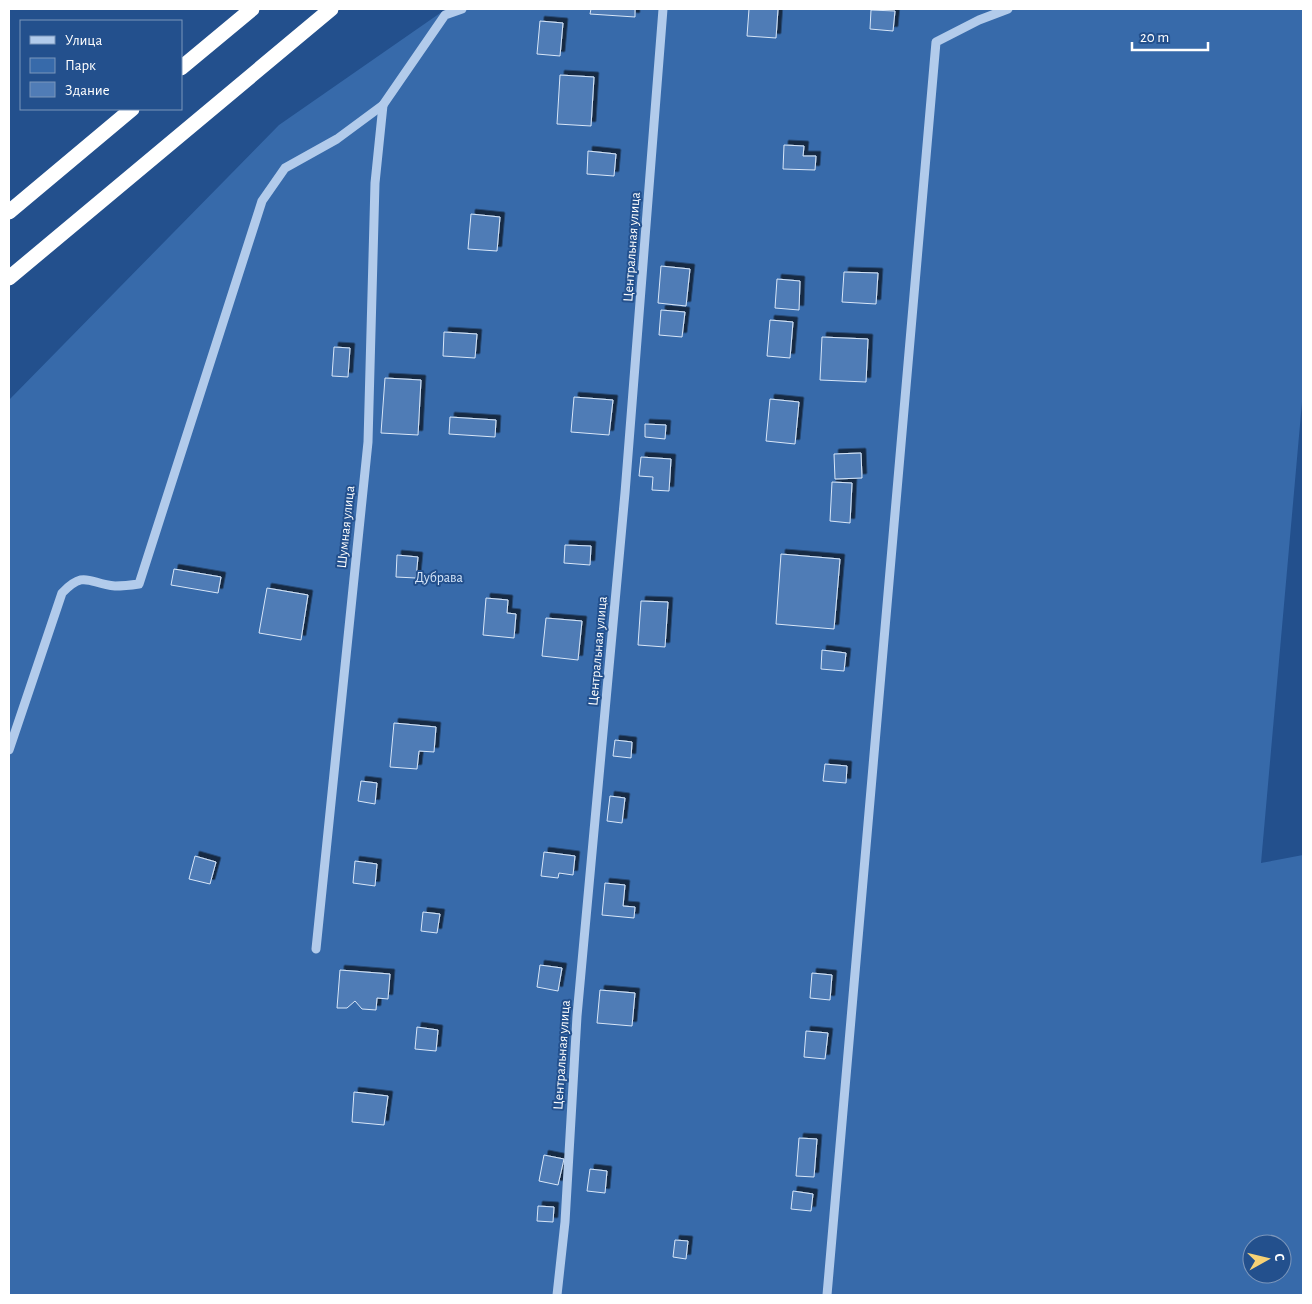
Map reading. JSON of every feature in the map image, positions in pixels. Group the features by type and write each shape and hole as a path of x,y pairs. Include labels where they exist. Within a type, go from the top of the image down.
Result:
{"highway":[{"path":"182,67 252,9"},
{"path":"9,278 331,9"},
{"path":"9,212 131,110"}],"street":[{"path":"9,750 62,593 72,583 86,578 115,586 139,584 262,201 285,168 337,139 383,105 445,15 462,9"},
{"name":"Центральная улица","path":"558,1295 565,1222 577,1016 626,493 663,9"},
{"path":"827,1295 936,42 979,20 1008,9"},
{"name":"Шумная улица","path":"316,949 368,442 375,183 383,105"}],"green space":[{"name":"Дубрава","path":"446,9 1303,9 1303,391 1261,863 1303,855 1303,1295 9,1295 9,400 279,125"}],"building":[{"path":"591,9 635,9 635,17 590,14"},
{"path":"749,9 778,9 776,38 747,36"},
{"path":"871,10 895,11 893,31 870,29"},
{"path":"540,21 563,23 560,56 537,54"},
{"path":"560,75 594,77 591,126 557,124"},
{"path":"784,145 804,146 803,156 816,156 815,170 783,169"},
{"path":"588,151 616,154 614,176 587,174"},
{"path":"471,214 500,217 497,251 468,249"},
{"path":"661,266 690,269 686,306 658,303"},
{"path":"844,272 878,273 876,304 842,302"},
{"path":"777,279 800,281 799,310 775,308"},
{"path":"661,310 685,312 682,337 659,335"},
{"path":"770,320 793,322 790,358 767,356"},
{"path":"444,332 477,334 475,358 443,356"},
{"path":"822,337 868,339 866,382 820,380"},
{"path":"334,347 350,348 348,377 332,376"},
{"path":"385,378 421,380 418,435 381,433"},
{"path":"574,397 613,400 609,435 571,432"},
{"path":"770,399 799,402 795,444 766,441"},
{"path":"450,417 496,420 495,437 449,434"},
{"path":"645,424 666,425 665,439 645,437"},
{"path":"861,453 862,478 835,479 834,454"},
{"path":"641,457 671,459 669,491 652,490 653,477 639,476"},
{"path":"832,482 852,483 850,523 830,521"},
{"path":"565,545 591,546 590,565 564,563"},
{"path":"781,554 840,559 834,629 776,624"},
{"path":"397,555 418,557 416,578 396,577"},
{"path":"174,569 221,577 218,593 171,585"},
{"path":"267,588 308,595 301,640 259,633"},
{"path":"486,598 508,600 507,613 516,614 514,638 483,635"},
{"path":"641,601 668,602 665,647 638,645"},
{"path":"546,618 582,621 578,660 542,656"},
{"path":"822,650 846,653 844,671 821,669"},
{"path":"394,723 436,727 434,752 419,751 417,769 390,767"},
{"path":"615,740 632,742 631,758 613,756"},
{"path":"825,764 847,766 846,783 823,781"},
{"path":"361,781 377,783 375,804 358,801"},
{"path":"610,796 625,798 622,823 607,821"},
{"path":"544,852 575,856 573,875 559,873 558,878 541,876"},
{"path":"195,856 216,862 210,884 189,879"},
{"path":"355,861 377,864 375,886 353,883"},
{"path":"605,883 625,885 623,906 635,907 634,918 602,915"},
{"path":"423,912 440,914 437,933 421,931"},
{"path":"540,965 562,968 558,991 537,987"},
{"path":"340,970 390,974 388,999 377,998 376,1010 362,1009 355,1001 347,1008 337,1008"},
{"path":"812,973 832,975 830,1000 810,998"},
{"path":"600,990 635,993 632,1026 597,1023"},
{"path":"417,1027 438,1030 436,1051 415,1049"},
{"path":"806,1031 828,1033 825,1059 804,1057"},
{"path":"354,1092 388,1096 384,1125 352,1122"},
{"path":"799,1138 817,1139 814,1177 796,1176"},
{"path":"544,1155 564,1159 558,1185 539,1181"},
{"path":"590,1169 607,1171 605,1193 587,1191"},
{"path":"793,1191 813,1194 811,1211 791,1209"},
{"path":"538,1206 554,1207 553,1222 537,1221"},
{"path":"675,1240 688,1241 686,1259 673,1257"}]}
